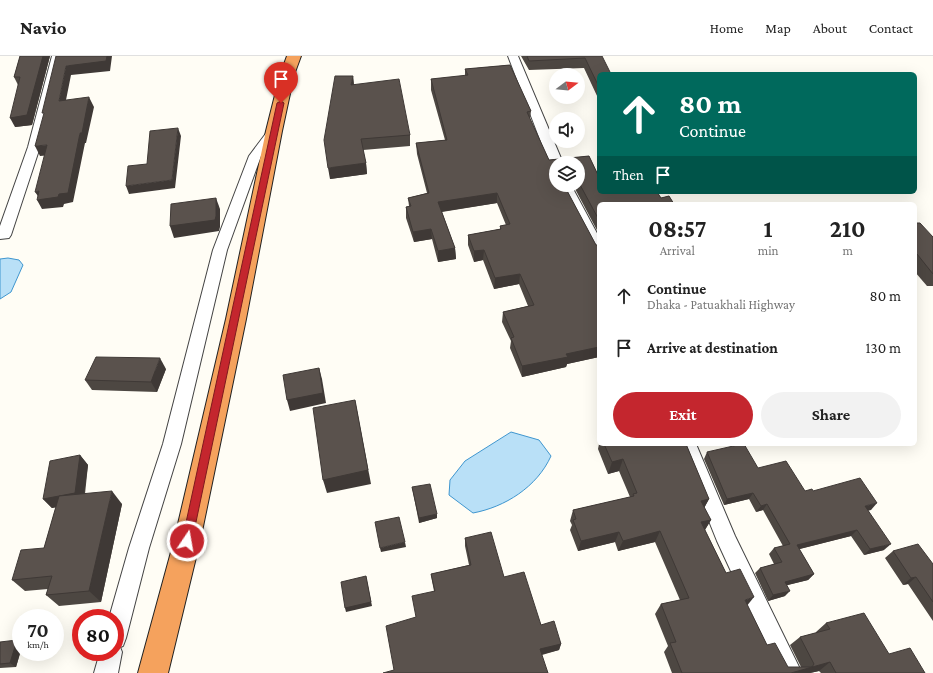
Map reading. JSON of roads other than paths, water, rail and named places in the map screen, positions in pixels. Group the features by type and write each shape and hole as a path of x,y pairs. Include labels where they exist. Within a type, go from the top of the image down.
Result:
{"highway":[{"path":"284,64 293,62 294,56"},
{"path":"284,64 301,62 302,56"},
{"path":"153,673 187,541 236,319 274,131 284,64"}],"street":[{"path":"4,235 34,147 57,56"},
{"path":"513,56 553,156"},
{"path":"123,609 139,548 172,444 220,250 255,156 274,131"},
{"path":"568,192 597,246"},
{"path":"688,446 727,541 790,673"},
{"path":"106,673 109,661"}],"water":[{"path":"8,258 19,260 23,265 11,292 0,299 0,259"},
{"path":"511,432 539,440 551,456 537,477 519,494 497,506 473,513 449,495 450,480 465,461"}]}
